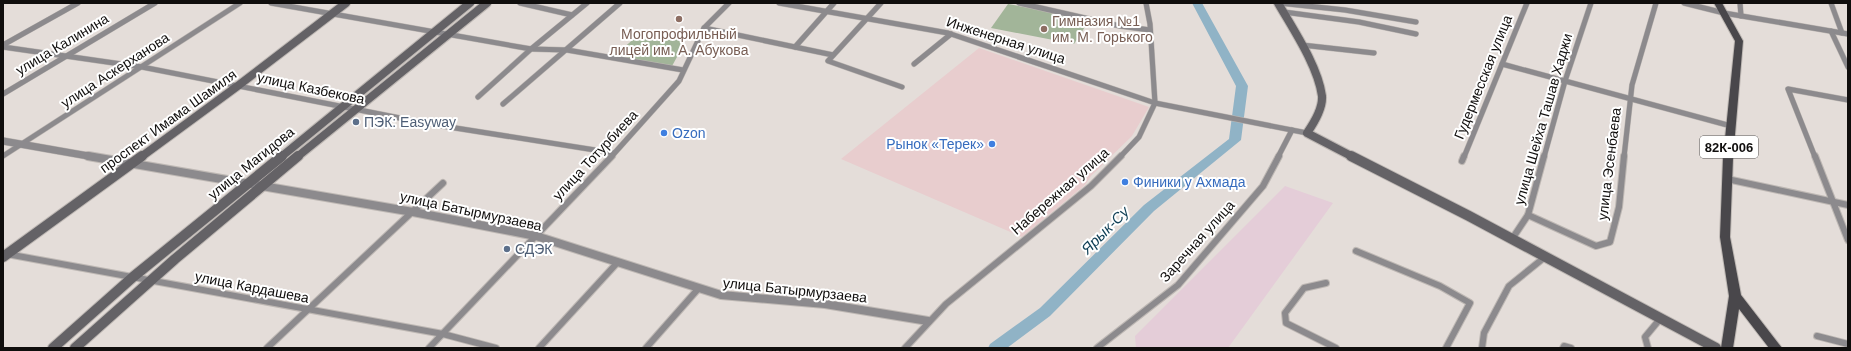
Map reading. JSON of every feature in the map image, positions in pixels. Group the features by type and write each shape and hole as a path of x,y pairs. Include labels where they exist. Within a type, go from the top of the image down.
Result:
{"main road":[{"name":"проспект Имама Шамиля","path":"4,255 134,163 346,3"},
{"name":"улица Магидова","path":"53,348 133,277 470,3"},
{"name":"улица Магидова","path":"74,348 150,281 264,185 487,3"},
{"path":"1278,3 1311,61 1322,97 1316,120 1307,133 1512,239 1716,348"},
{"name":"82К-006","path":"1718,3 1739,40 1727,180 1725,237 1735,296 1776,348"},
{"path":"1727,348 1735,296"}],"street":[{"path":"3,46 78,3"},
{"name":"улица Калинина","path":"3,94 155,3"},
{"name":"улица Аскерханова","path":"3,156 240,3"},
{"path":"271,3 532,49 567,50 683,70"},
{"path":"520,3 572,15"},
{"path":"478,97 587,3"},
{"path":"503,104 620,3"},
{"name":"улица Тотурбиева","path":"429,348 614,153 679,81 704,28 729,3"},
{"name":"Инженерная улица","path":"781,3 951,34 1155,103 1173,108 1307,133"},
{"path":"795,47 834,3"},
{"path":"881,3 869,18 828,61 902,87"},
{"path":"1019,3 1120,26 1150,30"},
{"name":"Набережная улица","path":"905,348 928,321 946,304 1091,186 1139,137 1155,103 1150,30 1146,3"},
{"path":"1278,3 1345,10 1416,22"},
{"name":"Гудермесская улица","path":"1462,161 1527,3"},
{"name":"улица Шейха Ташав Хаджи","path":"1512,239 1528,215 1565,81 1591,3"},
{"name":"улица Эсенбаева","path":"1528,215 1596,246 1610,242 1619,207 1629,99 1656,3"},
{"path":"1684,3 1724,13 1848,34"},
{"path":"1740,3 1741,16"},
{"path":"1832,3 1842,33"},
{"path":"1284,12 1359,22 1416,34"},
{"path":"704,28 833,55"},
{"path":"1831,32 1848,68"},
{"path":"914,64 951,34"},
{"path":"1302,45 1374,53"},
{"name":"улица Казбекова","path":"3,46 142,67 430,124 614,153"},
{"path":"1502,64 1731,126"},
{"path":"1848,100 1788,89 1848,240"},
{"name":"Заречная улица","path":"1097,348 1178,285 1263,186 1292,130"},
{"name":"улица Батырмурзаева","path":"3,141 264,185 536,236 698,289 721,295 739,298 825,304 928,321"},
{"path":"1727,180 1848,205"},
{"path":"267,348 443,183"},
{"path":"1356,251 1440,286 1470,303 1446,348"},
{"name":"улица Кардашева","path":"4,255 443,334 496,348"},
{"path":"1482,348 1484,333 1509,286 1545,257"},
{"path":"539,348 617,263"},
{"path":"1326,282 1304,288 1285,313 1286,323 1336,348"},
{"path":"646,348 698,289"},
{"path":"1648,348 1645,337 1660,319"},
{"path":"1817,336 1848,344"},
{"path":"1563,348 1564,346 1571,348"}],"shaded area":[{"name":"Рынок «Терек»","path":"979,48 1149,107 1132,136 1091,176 1085,185 1022,237 841,159"},
{"path":"1285,186 1333,203 1228,348 1136,348 1135,336"}],"green space":[{"name":"Гимназия №1 им. М. Горького","path":"1008,4 1090,19 1074,44 991,28"},
{"path":"687,30 682,48 672,66 614,56 636,37"}],"waterway":[{"name":"Ярык-Су","path":"996,348 1045,312 1149,208 1235,140 1242,86 1197,3"}],"place":[{"name":"Могопрофильный лицей им. А. Абукова","path":"679,19"},
{"name":"Гимназия №1 им. М. Горького","path":"1044,29"},
{"name":"ПЭК: Easyway","path":"356,122"},
{"name":"Ozon","path":"664,133"},
{"name":"Рынок «Терек»","path":"992,144"},
{"name":"Финики у Ахмада","path":"1125,182"},
{"name":"СДЭК","path":"507,249"}]}
